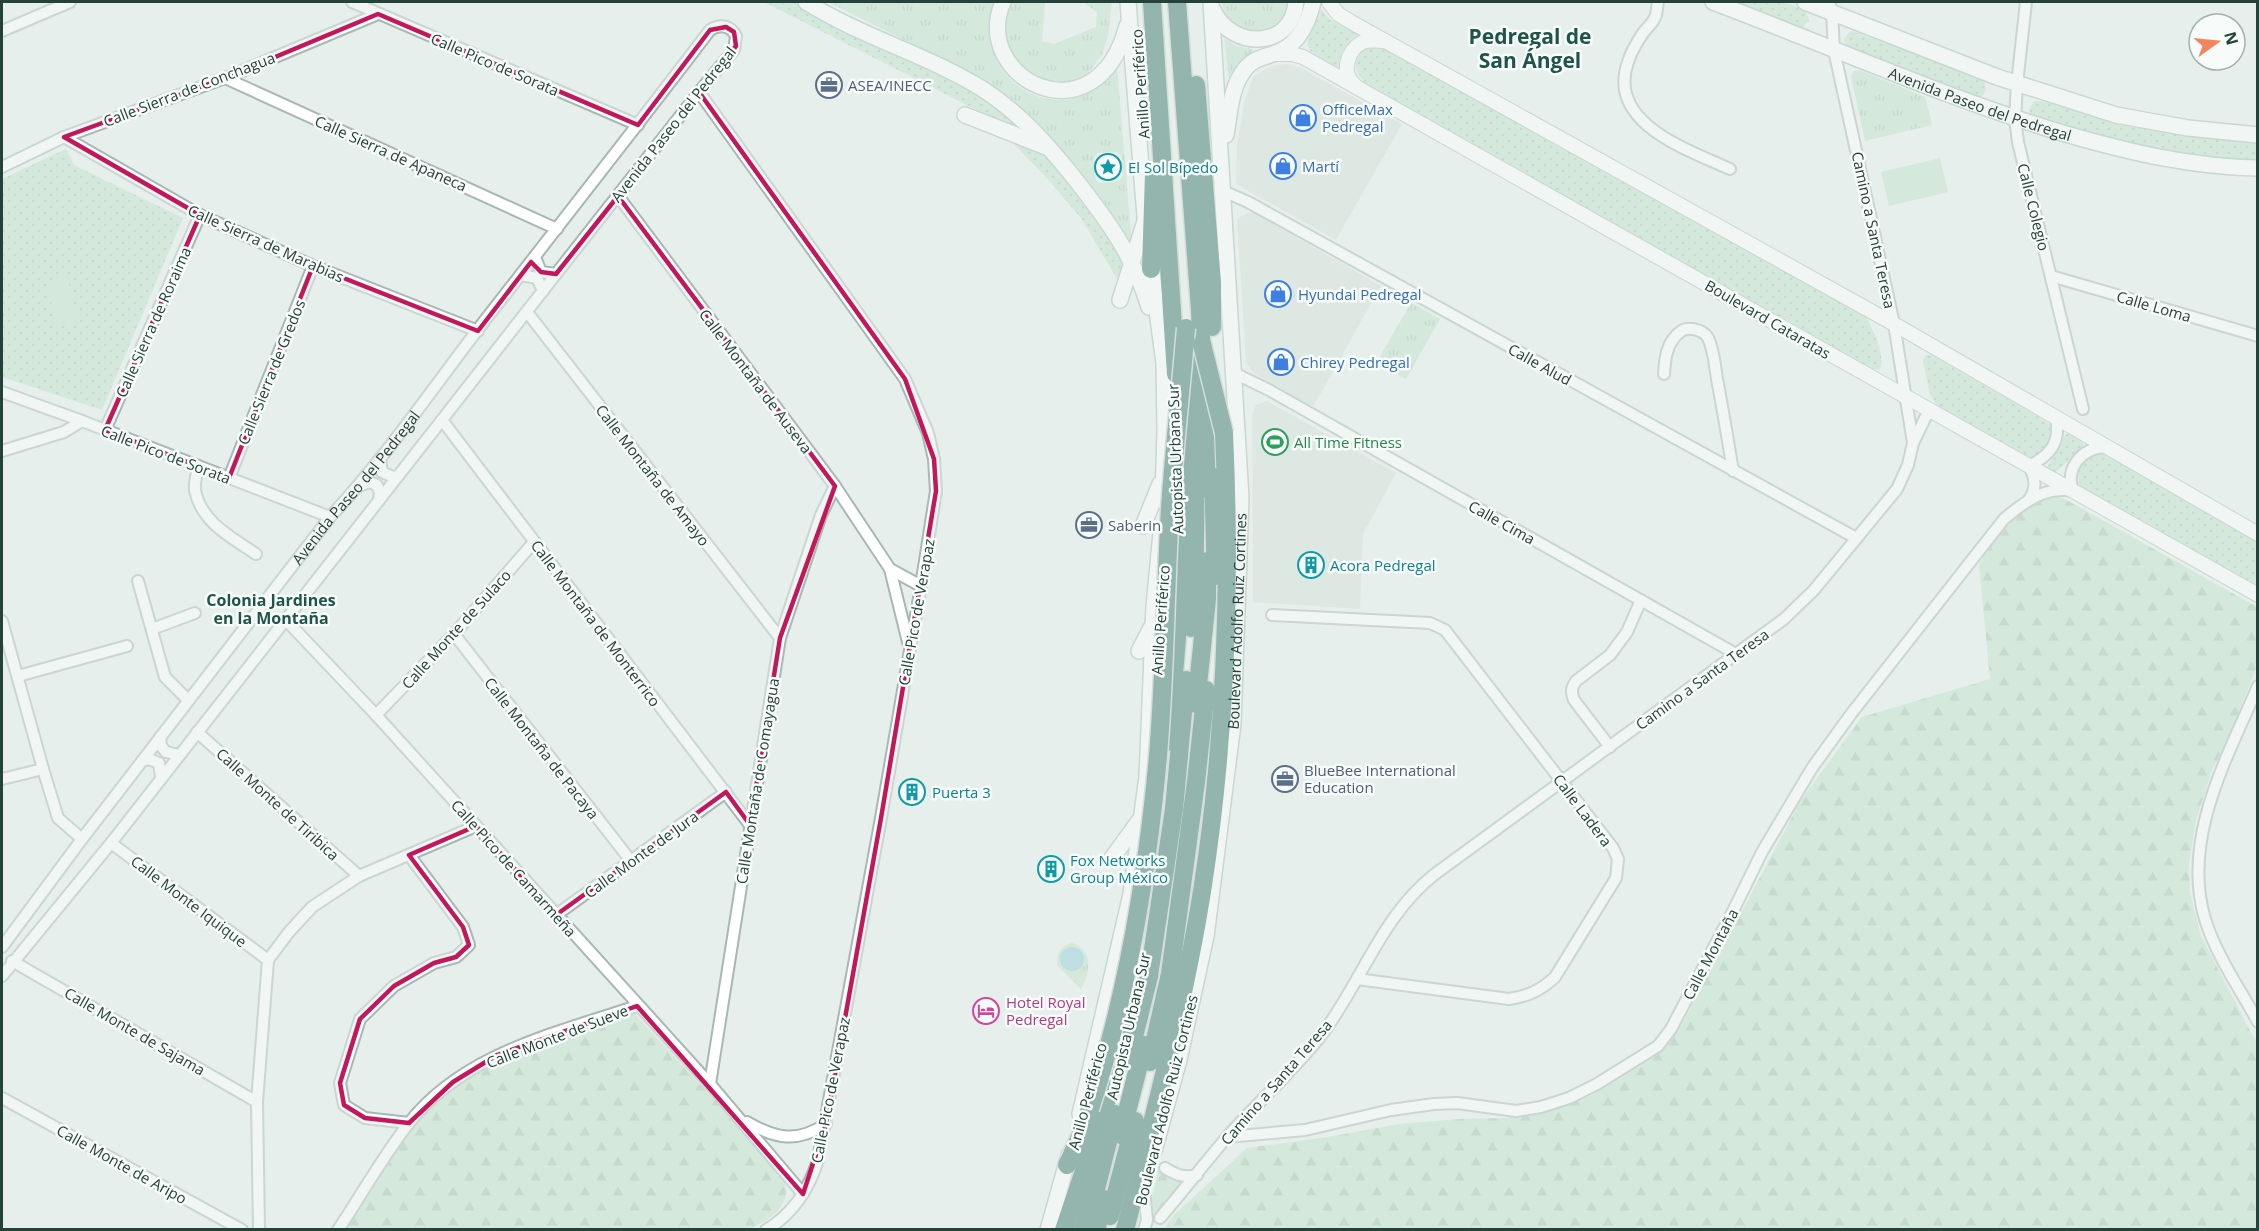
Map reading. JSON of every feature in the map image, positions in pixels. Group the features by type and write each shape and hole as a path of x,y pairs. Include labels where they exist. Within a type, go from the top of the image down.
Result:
{"highway":[{"name":"Anillo Periférico","path":"1064,1230 1100,1124 1115,1069 1153,856 1179,636 1183,516 1171,278 1152,2"},
{"name":"Autopista Urbana Sur","path":"1083,1230 1097,1185 1149,976 1174,809 1195,573 1196,480 1192,402 1161,2"},
{"name":"Autopista Urbana Sur","path":"1096,1230 1159,985 1183,825 1207,599 1208,458 1178,2"},
{"path":"1106,1230 1138,1112 1170,974 1196,782 1216,591 1213,510 1212,283 1189,2"},
{"path":"1151,269 1157,63"},
{"path":"1067,1165 1081,1135 1108,1054 1127,971 1141,887 1157,767 1170,508 1186,328"},
{"path":"1125,1230 1170,1052 1200,897 1221,738 1227,626 1227,491 1224,433 1202,344"},
{"path":"1115,1069 1131,894"}],"main road":[{"path":"806,2 979,87 1022,119 1051,149 1110,224 1132,263 1147,300 1164,363"},
{"path":"1003,2 999,12 998,32 1005,57 1030,82 1052,90 1083,87 1104,74 1118,51 1129,8"},
{"path":"1211,5 1221,23 1230,32 1244,38 1257,39 1273,36 1283,31 1295,13 1296,2"},
{"path":"1221,162 1230,107 1236,85 1243,72 1252,61 1275,54 1298,38 1313,2"},
{"name":"Avenida Paseo del Pedregal","path":"1713,2 2015,119 2135,152 2185,161 2258,168"},
{"name":"Avenida Paseo del Pedregal","path":"1804,2 1830,7 2017,84 2116,115 2188,128 2258,135"},
{"name":"Boulevard Adolfo Ruiz Cortines","path":"1132,1230 1179,1060 1206,936 1226,795 1233,724 1241,507 1211,5"},
{"path":"1048,1230 1067,1165 1098,1040 1131,894 1146,777 1153,626 1162,528 1164,363 1145,221 1129,8"},
{"path":"965,115 1051,149"},
{"path":"1120,300 1145,221"},
{"path":"1143,526 1163,475"},
{"path":"1139,651 1153,626"},
{"path":"1112,858 1141,819"}],"street":[{"path":"2,31 70,2"},
{"name":"Calle Pico de Sorata","path":"352,2 638,125"},
{"path":"1329,2 1338,14 1894,324 2258,534"},
{"path":"1658,2 1656,15 1635,46 1627,64 1624,82 1627,99 1640,120 1663,136 1687,150 1730,169"},
{"name":"Calle Colegio","path":"2026,2 2017,84 2015,119 2018,142 2083,409"},
{"name":"Camino a Santa Teresa","path":"1160,1218 1227,1137 1319,1037 1394,916 1415,890 1768,631 1799,605 1897,489 1908,465 1913,443 1894,324 1834,50 1830,7"},
{"name":"Calle Sierra de Conchagua","path":"2,167 64,137 225,78 378,14"},
{"name":"Avenida Paseo del Pedregal","path":"2,948 188,700 330,517 359,486 710,30 718,26 726,27 734,32 736,46 111,843 2,976"},
{"path":"1360,89 1350,82 1346,69 1349,56 1358,44 1368,40 1387,41"},
{"name":"Boulevard Cataratas","path":"1275,54 1292,54 1303,57 2258,596"},
{"name":"Calle Sierra de Apaneca","path":"225,78 557,229"},
{"name":"Calle Pico de Verapaz","path":"699,92 905,379 928,434 934,459 936,491 818,1160 812,1179 803,1194 776,1224 766,1230"},
{"name":"Calle Sierra de Marabias","path":"64,137 200,215 313,266 478,331"},
{"name":"Calle Alud","path":"1223,191 1248,202 1856,538"},
{"name":"Calle Montaña de Auseva","path":"618,196 835,486 890,569 910,647"},
{"name":"Calle Sierra de Roraima","path":"105,430 200,215"},
{"path":"535,257 541,272 556,274"},
{"name":"Calle Sierra de Gredos","path":"229,478 313,266"},
{"path":"521,275 537,278 543,291"},
{"name":"Calle Loma","path":"2051,276 2258,336"},
{"name":"Calle Montaña de Amayo","path":"527,312 780,638"},
{"path":"1664,374 1665,355 1670,344 1681,331 1691,329 1701,332 1708,338 1733,471"},
{"name":"Calle Cima","path":"1234,373 1269,390 1736,654"},
{"name":"Calle Pico de Sorata","path":"2,392 330,517"},
{"path":"1913,443 1929,410"},
{"path":"2028,501 2035,486 2034,476 2029,466 2042,459 2053,448 2058,434 2056,419"},
{"name":"Calle Montaña de Monterrico","path":"442,420 750,825"},
{"path":"2,451 64,432 82,421"},
{"path":"2073,491 2070,477 2074,463 2091,449 2106,447"},
{"path":"380,459 382,472 393,477 398,476"},
{"path":"198,466 195,488 202,511 218,528 256,554"},
{"path":"359,486 369,482 377,484 379,500"},
{"name":"Calle Montaña de Comayagua","path":"710,1084 780,638 821,515 835,486"},
{"name":"Calle Montaña","path":"1227,1137 1305,1130 1391,1110 1434,1104 1457,1103 1516,1111 1542,1107 1583,1092 1658,1046 1671,1029 1767,842 1812,768 1851,714 1973,560 1994,530 2028,501 2049,491 2073,491"},
{"name":"Calle Monte de Sulaco","path":"376,715 454,634 534,542"},
{"name":"Calle Montaña de Auseva","path":"890,569 921,586"},
{"path":"138,580 165,677 188,700"},
{"path":"1610,747 1574,700 1571,693 1572,686 1610,655 1627,632 1641,600"},
{"path":"152,629 195,613"},
{"name":"Calle Ladera","path":"1272,615 1439,626 1450,634 1613,848 1618,859 1619,867 1616,878 1555,977 1541,990 1509,999 1357,979"},
{"name":"Calle Pico de Camarmeña","path":"285,619 376,715 710,1084 803,1194"},
{"path":"2,621 4,636 18,676 58,818 82,839"},
{"name":"Calle Montaña de Pacaya","path":"454,634 631,861"},
{"path":"18,676 127,646"},
{"path":"2258,686 2211,802 2202,836 2198,864 2202,906 2210,933 2258,1022"},
{"name":"Calle Monte de Tiribica","path":"197,732 359,876"},
{"path":"160,737 161,746 166,752 179,755"},
{"path":"142,761 149,759 159,764 161,777"},
{"path":"2,779 43,769"},
{"name":"Calle Monte de Jura","path":"556,915 726,792"},
{"path":"259,1230 257,1102 268,960 312,907 359,876 476,826"},
{"name":"Calle Monte Iquique","path":"111,843 268,960"},
{"path":"409,855 463,927 469,945 456,957 434,963 394,986 360,1019 340,1083 344,1105 365,1118 409,1123"},
{"path":"48,884 52,898 57,901 63,900"},
{"name":"Calle Monte de Sajama","path":"12,961 257,1102"},
{"name":"Calle Monte de Sueve","path":"338,1230 409,1123 453,1082 497,1055 637,1006"},
{"name":"Calle Monte de Aripo","path":"2,1098 242,1230"},
{"name":"Calle Pico de Camarmeña","path":"741,1119 782,1138 804,1135 826,1124"},
{"path":"1165,1168 1176,1175 1197,1175"},
{"path":"1144,1190 1147,1220 1144,1230"}],"highlighted area":[{"path":"378,14 638,125 710,30 726,27 734,32 736,46 699,92 905,379 934,459 936,491 881,818 826,1124 803,1194 637,1006 497,1055 453,1082 409,1123 365,1118 344,1105 340,1083 360,1019 394,986 434,963 456,957 469,945 463,927 409,855 476,826 556,915 726,792 750,825 780,638 835,486 618,196 556,274 541,272 531,262 478,331 313,266 229,478 105,430 200,215 64,137 225,78"}],"shaded area":[{"path":"1286,64 1301,68 1402,124 1336,240 1236,184 1237,144 1245,99 1254,76 1272,66"},
{"path":"1252,212 1381,286 1313,407 1255,374 1246,363 1237,219"},
{"path":"1267,401 1396,473 1363,534 1360,609 1253,602 1252,414 1256,405"}],"green space":[{"path":"764,2 794,2 977,94 1034,139"},
{"path":"828,2 997,2 991,23 991,44 998,62 1010,78 1025,91 1044,98 1064,100 1091,92 1100,86 1117,67 1132,246 1130,251 1051,139 1024,110 969,72","holes":["1117,152 1121,156 1123,176 1119,181 1099,183 1095,178 1094,158 1097,153"]},
{"path":"1012,2 1045,2 1042,41 1054,44 1096,27 1097,12 1083,2 1112,2 1108,35 1102,55 1087,74 1076,81 1064,84 1036,80 1011,59 1003,29 1007,11"},
{"path":"1222,2 1289,2 1284,15 1275,24 1265,30 1254,32 1233,25 1226,15"},
{"path":"1731,2 1783,2 1806,10 1809,21 1801,28"},
{"path":"1321,9 1329,19 1359,34 1344,48 1339,68 1316,55 1308,46 1308,40"},
{"path":"1851,31 1982,78 1986,90 1982,96 1975,97 1848,47 1844,38"},
{"path":"1224,38 1236,46 1252,49 1253,53 1239,63 1229,80"},
{"path":"1370,45 1383,46 1863,312 1879,347 1880,369 1872,370 1367,85 1359,74 1356,64 1359,54"},
{"path":"1859,70 1925,97 1932,125 1865,141 1851,76 1854,71"},
{"path":"2034,101 2114,121 2257,142 2257,161 2186,155 2136,146 2033,117 2029,110"},
{"path":"1006,136 1045,152 1105,234 1127,270 1121,285 1081,218 1046,177"},
{"path":"66,149 74,165 183,218 102,410 2,377 2,179"},
{"path":"1940,158 1948,192 1889,206 1881,172"},
{"path":"67,276 78,322 57,327 46,281"},
{"path":"1411,303 1440,319 1406,379 1376,363"},
{"path":"1926,355 1931,355 2047,422 2052,433 2049,444 2042,454 2032,461 1938,407 1930,394 1923,360"},
{"path":"2069,433 2082,440 2084,448 2054,473 2048,470 2048,466 2066,434"},
{"path":"2100,453 2106,454 2257,542 2257,588 2081,488 2078,476 2081,466 2088,458"},
{"path":"2054,496 2065,499 2257,607 2257,666 2227,742 2212,770 2196,820 2189,864 2190,893 2201,936 2257,1044 2257,1229 1164,1230 1172,1217 1247,1148 1399,1124 1506,1118 1555,1109 1590,1096 1658,1053 1681,1026 1801,800 1862,717 1990,679 1979,564 2010,522 2031,505"},
{"path":"1072,943 1079,946 1087,956 1088,969 1081,989 1057,965 1060,951"},
{"path":"634,1013 778,1168 784,1179 785,1198 782,1206 769,1218 750,1229 344,1230 403,1141 426,1114 448,1094 471,1078 524,1051"},
{"path":"1159,1168 1169,1179 1184,1181 1153,1215 1149,1208"}],"water":[{"path":"1072,947 1081,950 1084,959 1081,968 1072,971 1063,968 1060,959 1063,950"}],"place":[{"name":"ASEA/INECC","path":"829,85"},
{"name":"OfficeMax Pedregal","path":"1303,118"},
{"name":"Martí","path":"1283,166"},
{"name":"El Sol Bípedo","path":"1108,167"},
{"name":"Hyundai Pedregal","path":"1278,294"},
{"name":"Chirey Pedregal","path":"1281,362"},
{"name":"All Time Fitness","path":"1275,442"},
{"name":"Saberin","path":"1089,525"},
{"name":"Acora Pedregal","path":"1311,565"},
{"name":"BlueBee International Education","path":"1285,779"},
{"name":"Puerta 3","path":"912,792"},
{"name":"Fox Networks Group México","path":"1051,869"},
{"name":"Hotel Royal Pedregal","path":"986,1011"}],"district":[{"name":"Pedregal de San Ángel","path":"1530,48"},
{"name":"Colonia Jardines en la Montaña","path":"271,609"}]}
